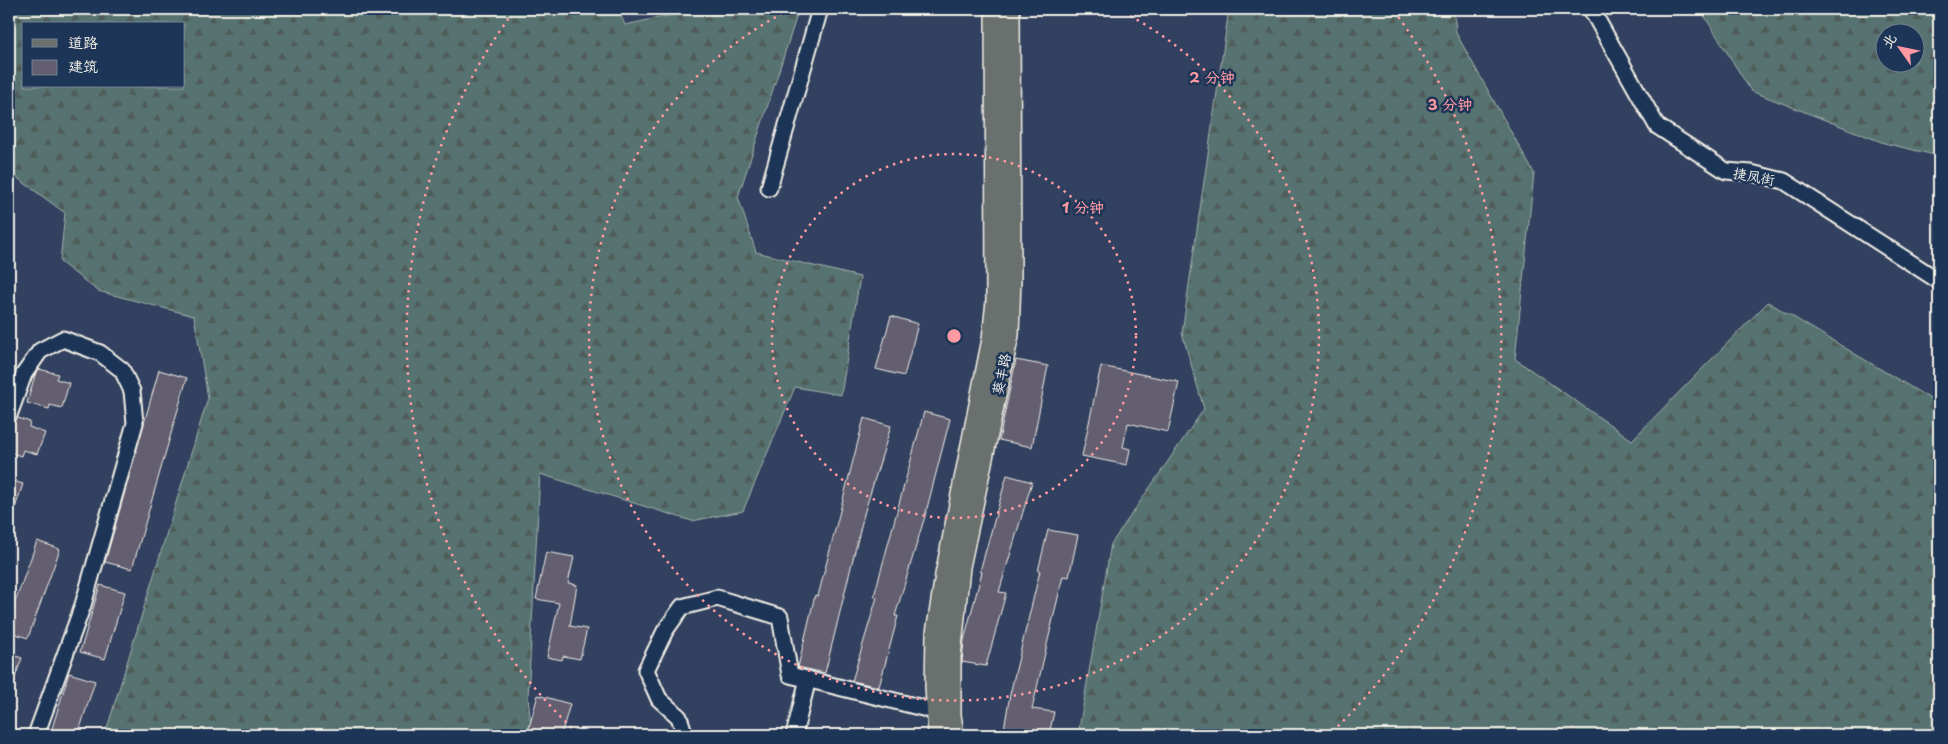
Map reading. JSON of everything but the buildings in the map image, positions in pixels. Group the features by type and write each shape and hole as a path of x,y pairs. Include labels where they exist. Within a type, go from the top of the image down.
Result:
{"main road":[{"name":"葵丰路","path":"954,735 944,714 935,686 936,633 945,575 992,339 996,301 995,9"},
{"name":"葵丰路","path":"938,735 944,714 960,567 1009,335 1011,279 1010,9"}],"street":[{"path":"769,188 820,9"},
{"name":"捷凤街","path":"1591,9 1657,126 1726,171 1751,173 1784,182 1939,281"},
{"path":"9,415 24,374 40,351 63,339 100,353 122,370 132,391 135,423 83,605 36,735"},
{"path":"685,735 680,717 659,699 646,670 665,631 682,606 717,598 780,617 790,675 944,714"},
{"path":"794,735 808,680"}],"green space":[{"path":"9,9 618,9 625,25 699,9 799,9 738,197 756,252 860,277 841,395 795,387 743,511 692,521 540,474 528,697 532,735 391,735 385,728 375,735 105,735 208,398 194,316 98,291 60,262 65,213 12,174 9,177"},
{"path":"1229,9 1454,9 1456,33 1534,173 1515,359 1632,440 1768,302 1939,404 1939,665 1935,667 1932,735 1078,735 1111,544 1204,409 1182,333"},
{"path":"1700,9 1939,9 1939,156 1884,143 1751,91"}]}
